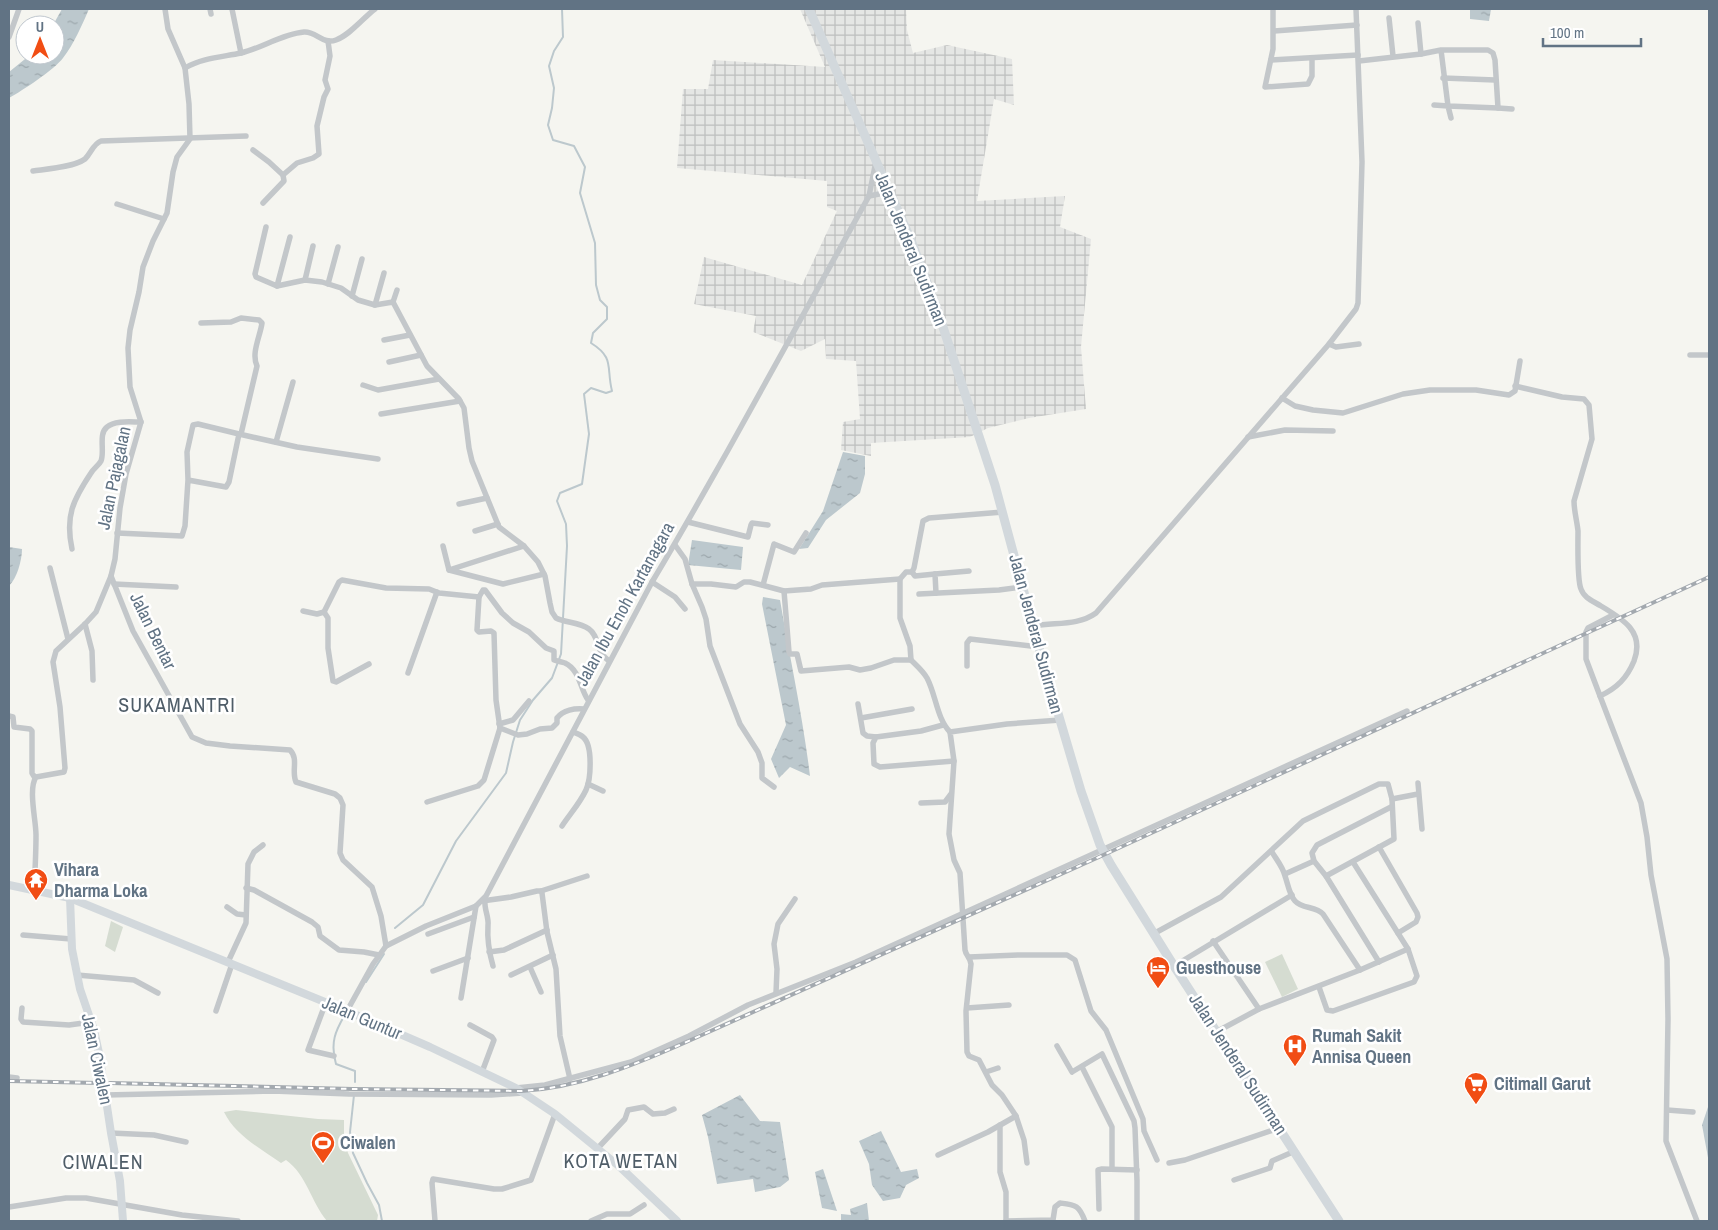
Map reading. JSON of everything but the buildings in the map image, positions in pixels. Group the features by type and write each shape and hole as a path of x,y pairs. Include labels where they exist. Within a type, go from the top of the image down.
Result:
{"main road":[{"name":"Jalan Jenderal Sudirman","path":"808,9 911,240 938,312 977,426 1081,791 1103,850 1216,1032 1340,1221"}],"street":[{"path":"9,37 20,9"},
{"path":"166,9 168,29 185,68 190,138"},
{"path":"232,9 241,53"},
{"path":"185,68 198,62 241,53 302,32 315,34 328,41 339,39 375,9"},
{"path":"1273,9 1274,31 1271,60 1265,86 1308,84 1312,76 1312,58"},
{"path":"1034,626 1074,622 1088,619 1096,613 1352,315 1358,302 1362,170 1356,9"},
{"path":"1389,18 1393,56"},
{"path":"1418,23 1421,54"},
{"path":"1274,31 1357,25"},
{"path":"283,175 296,163 313,158 319,154 317,126 328,88 325,80 330,56 328,41"},
{"path":"1271,60 1393,56 1441,50 1488,50 1493,53 1495,60 1498,108"},
{"path":"1441,50 1443,78 1450,118"},
{"path":"1443,78 1495,80"},
{"path":"1434,105 1512,109"},
{"path":"33,171 79,163 86,158 97,142 101,141 134,138 246,136"},
{"name":"Jalan Pajagalan","path":"35,778 36,776 65,770 60,707 53,662 56,651 96,612 111,576 126,474 141,422 130,387 128,348 130,330 140,292 143,267 164,219 177,157 190,138"},
{"path":"253,150 283,175 284,181 263,203"},
{"name":"Jalan Ibu Enoh Kartanagara","path":"347,1011 386,946 484,901 588,700 652,582 675,545 809,308 869,196 876,161"},
{"path":"869,196 889,192"},
{"path":"116,204 164,219"},
{"path":"266,227 255,274 256,277 277,286 305,280 328,284 341,288 358,300 375,305 393,302"},
{"path":"277,286 290,237"},
{"path":"305,280 314,246"},
{"path":"328,284 338,247"},
{"path":"352,296 362,259"},
{"path":"375,305 384,273"},
{"path":"397,290 393,302 426,366 464,408 470,454 498,524 524,546 538,562 544,574 552,612 559,620 584,626 591,630 601,656 609,662"},
{"path":"188,480 226,487 229,482 257,366 254,360 262,323 258,320 241,318 231,322 202,323"},
{"path":"384,340 410,335"},
{"path":"1329,344 1336,347 1359,344"},
{"path":"389,362 420,355"},
{"path":"1690,355 1709,355"},
{"path":"1282,398 1295,406 1343,413 1403,394 1430,390 1476,390 1509,395 1514,393 1520,361"},
{"path":"363,385 378,390 439,379"},
{"path":"276,442 293,382"},
{"path":"1515,386 1562,397 1584,399 1588,405 1592,438 1574,501 1578,529 1580,586 1587,598 1634,630 1637,652 1628,676 1611,690 1600,696"},
{"path":"381,414 460,402"},
{"path":"72,548 68,532 68,520 78,496 91,473 102,459 104,431 114,423 141,422"},
{"path":"117,533 182,536 185,526 188,480 186,452 193,425 198,424 297,447 378,459"},
{"path":"1248,437 1285,430 1333,431"},
{"path":"459,504 487,498"},
{"path":"912,572 916,563 923,521 929,518 1003,512"},
{"path":"688,522 748,537 752,523 768,526"},
{"path":"475,531 498,524"},
{"path":"763,585 774,544 794,552 806,533"},
{"path":"675,545 685,559 692,584 706,619 710,646 740,724 758,752 762,763 762,778 774,787"},
{"path":"443,546 449,570"},
{"path":"449,570 524,546"},
{"path":"50,568 68,639"},
{"path":"449,570 503,584 544,574"},
{"path":"969,571 915,576 912,572 906,572 900,579 900,618 910,646 911,660 926,675 943,725 950,732 954,761 951,794 953,799 949,819 949,834 954,860 960,873 965,950 971,964 967,1008 968,1055 978,1059 992,1085 1002,1095 1016,1116 1024,1140 1027,1163"},
{"path":"935,574 936,593"},
{"name":"Jalan Bentar","path":"111,576 133,631 186,730 192,736 206,743 290,750 295,757 294,777 296,782 335,794 340,798 343,805 340,853 343,860 372,886 381,916 386,946"},
{"path":"692,584 736,587 744,582 784,591 811,589 822,585 900,579"},
{"path":"303,611 317,614 324,612 340,580 386,588 427,589 436,592 479,597"},
{"path":"652,582 675,597 685,609"},
{"path":"114,584 176,588"},
{"path":"918,594 1022,587"},
{"path":"427,802 478,786 484,780 499,726 494,633 491,631 479,632 477,630 479,597 482,590 487,591 502,613 513,623 529,632 546,648 554,651 554,660 572,667 577,673 583,694 588,700"},
{"path":"784,591 789,652 790,654 797,654 801,672 849,667 860,670 894,660 911,660"},
{"path":"408,673 436,592"},
{"path":"324,612 328,618 328,648 333,681 336,682 369,664"},
{"path":"1613,615 1588,628 1586,632 1586,659 1641,803 1651,876 1666,951 1668,1019 1666,1141 1697,1221"},
{"path":"85,624 92,651 93,680"},
{"path":"966,666 966,642 970,639 1039,647"},
{"path":"499,726 513,720 529,700"},
{"path":"858,704 865,735 876,737 921,731 943,725"},
{"path":"499,726 518,735 527,734 540,729 552,728 557,723 557,718 561,714 576,708 584,709"},
{"path":"860,718 912,709"},
{"path":"516,1088 545,1085 631,1062 689,1036 748,1005 856,962 1407,711"},
{"path":"9,716 13,717 16,728 32,730 32,773 35,778 33,790 36,835 34,891"},
{"path":"950,732 1007,724 1060,720"},
{"path":"562,826 588,784 590,761 588,745 584,738 572,732"},
{"path":"876,737 873,743 874,764 880,768 954,761"},
{"path":"1418,782 1422,830"},
{"path":"588,784 603,791"},
{"path":"1155,933 1221,897 1304,821 1379,784 1388,784 1392,798 1394,840 1326,876"},
{"path":"921,803 945,802 951,794"},
{"path":"1392,798 1418,794"},
{"path":"1379,962 1326,876 1314,861 1312,853 1317,846 1392,807"},
{"path":"216,1011 230,963 244,928 249,860 254,852 263,845"},
{"path":"1379,847 1418,917 1416,922 1398,933"},
{"path":"1272,852 1285,874 1292,895 1299,904 1320,910 1360,970"},
{"path":"1285,874 1314,861"},
{"path":"1319,986 1327,1010 1333,1011 1414,982 1417,976 1408,950 1353,862"},
{"path":"494,966 489,952 484,901 541,891 588,876"},
{"name":"Jalan Guntur","path":"9,885 70,898 356,1014 516,1088 554,1114 597,1148 620,1167 647,1202 677,1221"},
{"path":"246,888 254,890 312,922 318,927 320,936 339,950 379,955"},
{"path":"541,891 558,986 560,1036 570,1079"},
{"path":"1174,966 1292,895"},
{"name":"Jalan Ciwalen","path":"70,898 71,938 77,975 100,1053 120,1181 123,1221"},
{"path":"776,993 774,944 778,924 795,899"},
{"path":"461,998 476,906"},
{"path":"227,907 237,914 246,915"},
{"path":"428,934 474,918"},
{"path":"489,952 504,950 547,930"},
{"path":"23,935 71,938"},
{"path":"1213,941 1258,1009"},
{"path":"1216,1032 1258,1009 1408,950"},
{"path":"969,956 1067,955 1075,960 1091,1011 1106,1030 1112,1042 1144,1120 1144,1132 1157,1160"},
{"path":"511,975 554,956"},
{"path":"433,972 468,958"},
{"path":"530,967 541,992"},
{"path":"77,975 134,980 158,993"},
{"path":"326,1002 308,1050 334,1056"},
{"path":"967,1008 1009,1005"},
{"path":"22,1008 22,1022 69,1025 91,1022"},
{"path":"470,1025 494,1040 492,1050 482,1072"},
{"path":"1056,1046 1071,1072 1082,1067 1100,1054 1104,1056 1134,1121 1136,1221"},
{"path":"1082,1067 1112,1127 1112,1169"},
{"path":"986,1072 998,1068"},
{"path":"9,1078 17,1078"},
{"path":"106,1095 273,1091 491,1095 525,1093"},
{"path":"597,1148 625,1119 627,1111 631,1108 644,1106 654,1114 674,1109"},
{"path":"1667,1110 1693,1112"},
{"path":"435,1221 433,1179 494,1189 502,1189 531,1180 554,1114"},
{"path":"938,1155 1016,1116"},
{"path":"1000,1125 1000,1172 1006,1192 1006,1221 1053,1220 1055,1206 1060,1203 1077,1206 1085,1221"},
{"path":"1169,1163 1185,1160 1279,1128"},
{"path":"111,1132 154,1135 186,1142"},
{"path":"1234,1180 1270,1168 1272,1161 1295,1151"},
{"path":"1099,1209 1099,1169 1136,1170"},
{"path":"9,1207 66,1198 86,1198 182,1215 238,1221"},
{"path":"591,1221 607,1214 630,1214 647,1202"}],"shaded area":[{"path":"800,9 906,9 907,30 913,53 947,45 1012,59 1014,105 994,99 977,201 1065,196 1060,227 1091,239 1081,347 1086,409 1029,418 988,428 970,437 871,443 871,456 841,450 843,422 860,419 856,361 826,359 825,339 801,351 753,332 756,316 694,304 704,257 802,285 837,211 827,207 827,181 677,168 683,89 708,89 713,60 825,67"},
{"path":"111,921 123,927 115,952 105,946"},
{"path":"1282,954 1298,989 1282,997 1265,962"},
{"name":"Ciwalen","path":"236,1110 344,1120 344,1138 348,1153 378,1215 377,1221 327,1221 293,1166 286,1160 281,1163 249,1141 235,1128 224,1112"}],"water":[{"path":"62,9 89,9 81,28 65,56 65,15 59,15"},
{"path":"1470,9 1491,9 1489,21 1470,19"},
{"path":"18,65 57,65 38,80 9,98 9,72"},
{"path":"843,452 865,456 865,474 860,493 826,520 808,548 799,549 823,511"},
{"path":"692,540 743,547 741,570 688,565"},
{"path":"9,547 22,549 18,569 9,586"},
{"path":"763,597 780,600 810,776 790,767 779,778 771,759 786,725 762,604"},
{"path":"740,1095 760,1121 780,1122 789,1180 780,1187 755,1192 753,1179 717,1184 702,1115"},
{"path":"1709,1104 1709,1163 1702,1125"},
{"path":"881,1131 901,1172 917,1169 919,1178 906,1185 900,1198 883,1201 872,1185 869,1164 859,1141"},
{"path":"823,1169 837,1211 822,1208 815,1172"},
{"path":"867,1203 869,1221 841,1221 841,1214 851,1215 850,1209"}],"waterway":[{"path":"395,928 423,905 456,841 506,773 520,720 533,700 552,678 561,654 567,546 566,524 557,501 560,493 582,484 589,434 584,394 591,388 606,393 612,391 607,358 599,348 591,343 593,333 607,319 607,307 600,300 596,285 595,243 580,193 585,167 574,146 553,140 548,125 554,88 549,66 554,51 563,37 562,9"},
{"path":"366,982 384,954"},
{"path":"346,1013 335,1037 333,1050 336,1064 355,1071 355,1082"},
{"path":"354,1095 350,1132 353,1153 379,1205 382,1221"}],"railway":[{"path":"110,1083 521,1091 584,1081 625,1068 684,1043 1099,857 1709,577"},
{"path":"9,1081 98,1083"}],"place":[{"name":"Vihara Dharma Loka","path":"36,901"},
{"name":"Guesthouse","path":"1158,989"},
{"name":"Rumah Sakit Annisa Queen","path":"1295,1067"},
{"name":"Citimall Garut","path":"1476,1105"},
{"name":"Ciwalen","path":"323,1164"}],"district":[{"name":"SUKAMANTRI","path":"177,705"},
{"name":"KOTA WETAN","path":"621,1161"},
{"name":"CIWALEN","path":"103,1162"}]}
